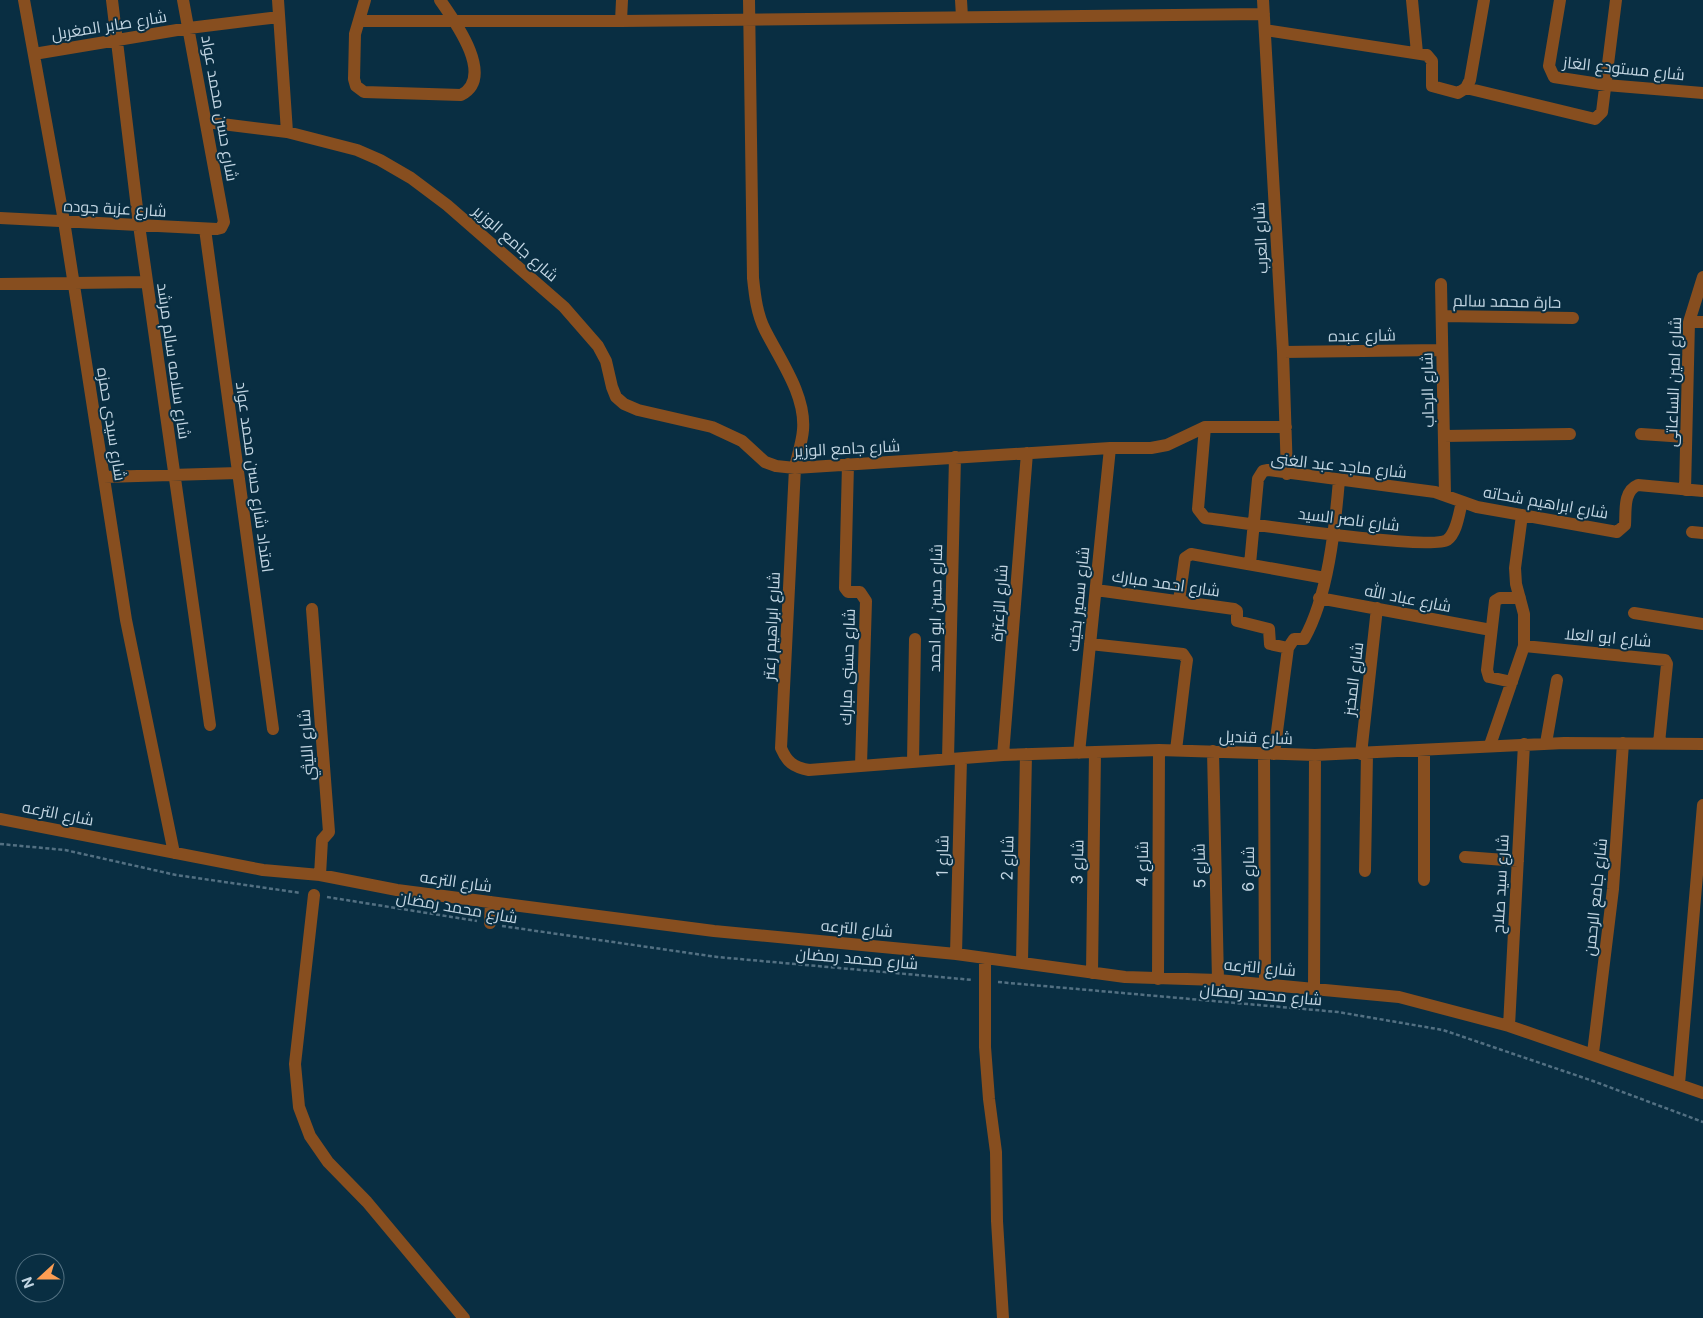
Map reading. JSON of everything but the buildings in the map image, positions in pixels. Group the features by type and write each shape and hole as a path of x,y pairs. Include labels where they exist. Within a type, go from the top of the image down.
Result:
{"street":[{"name":"شارع سيدى حمزه","path":"24,0 64,221 126,620 174,853"},
{"name":"شارع سلامه سالم مرشد","path":"112,0 138,225 210,725"},
{"name":"شارع حسن محمد عواد","path":"183,0 224,222"},
{"path":"278,0 288,132"},
{"path":"365,0 355,34 354,79 356,86 364,92 461,95 468,91 472,85 473,62 468,44 440,0"},
{"path":"621,21 622,0"},
{"name":"شارع ابراهيم زعتر","path":"749,0 753,278 756,305 764,329 789,372 802,415 803,429 795,468 781,748 786,760 796,767 809,770"},
{"path":"961,0 962,18"},
{"name":"شارع العرب","path":"1263,0 1283,352 1287,474"},
{"path":"1412,0 1417,53"},
{"path":"1264,30 1417,53 1431,58 1432,86 1458,94 1466,88 1470,80 1484,0"},
{"name":"شارع مستودع الغاز","path":"1560,0 1549,66 1554,77 1606,85 1703,93"},
{"path":"1466,88 1596,119 1602,112 1616,0"},
{"path":"360,21 621,21 1264,14"},
{"name":"شارع صابر المغربل","path":"34,54 189,28 279,17"},
{"name":"شارع جامع الوزير","path":"206,122 288,132 358,150 411,178 447,205 564,307 598,346 606,361 616,397 624,404 638,410 712,427 742,442 765,462 776,466 795,468 1110,448 1151,448 1167,445 1205,427 1286,427"},
{"name":"شارع عزبة جوده","path":"0,218 205,229 219,229 224,222"},
{"name":"امتداد شارع حسن محمد عواد","path":"205,229 272,729"},
{"name":"شارع امين الساعاتى","path":"1685,490 1689,322 1703,277"},
{"path":"0,284 147,282"},
{"name":"شارع الرحاب","path":"1441,284 1445,495"},
{"name":"حارة محمد سالم","path":"1442,316 1573,318"},
{"path":"1689,322 1703,322"},
{"name":"شارع عبده","path":"1283,352 1442,350"},
{"name":"شارع ناصر السيد","path":"1205,427 1198,509 1204,518 1393,541 1441,543 1453,534 1462,502"},
{"path":"1444,436 1570,434"},
{"path":"1642,434 1686,437"},
{"name":"شارع سمير بخيت","path":"1079,753 1110,448"},
{"name":"شارع الزعترة","path":"1003,756 1026,453"},
{"name":"شارع حسن ابو احمد","path":"948,760 955,458"},
{"name":"شارع حسنى مبارك","path":"848,464 845,588 848,592 860,592 866,601 861,765"},
{"name":"شارع ماجد عبد الغنى","path":"1250,564 1260,475 1268,470 1435,492 1445,495"},
{"path":"104,477 238,473"},
{"path":"1288,648 1294,639 1304,639 1319,598 1334,534 1339,480"},
{"name":"شارع ابراهيم شحاته","path":"1445,495 1462,502 1522,515 1616,532 1625,525 1628,494 1631,488 1638,484 1685,490"},
{"path":"1685,490 1703,491"},
{"path":"1490,745 1524,646 1525,630 1515,568 1522,515"},
{"path":"1179,601 1184,561 1187,555 1325,578"},
{"name":"شارع احمد مبارك","path":"1096,590 1234,608 1237,611 1237,621 1269,629 1269,641 1272,645 1288,648"},
{"name":"شارع عباد الله","path":"1319,598 1491,630"},
{"path":"1512,682 1488,675 1491,630 1495,601 1500,598 1520,598"},
{"name":"شارع المخبز","path":"1365,870 1364,754 1377,608"},
{"name":"شارع الليثي","path":"312,609 329,832 322,840 320,875"},
{"path":"1634,613 1703,624"},
{"path":"914,762 915,639"},
{"path":"1090,644 1183,654 1187,660 1176,750"},
{"name":"شارع ابو العلا","path":"1524,646 1665,660 1667,664 1659,743"},
{"name":"شارع 6","path":"1265,984 1269,754 1288,648"},
{"path":"1546,744 1557,680"},
{"name":"شارع جامع الرحمن","path":"1593,1054 1613,889 1623,743"},
{"name":"شارع قنديل","path":"809,770 1026,754 1159,750 1315,755 1364,754 1524,744 1703,744"},
{"name":"شارع سيد صلاح","path":"1509,1026 1524,744"},
{"name":"شارع 4","path":"1158,979 1159,750"},
{"path":"1424,750 1424,880"},
{"name":"شارع 5","path":"1213,751 1218,980"},
{"name":"شارع 3","path":"1092,973 1095,752"},
{"name":"شارع 2","path":"1022,962 1026,754"},
{"path":"1314,988 1315,755"},
{"name":"شارع 1","path":"956,954 961,758"},
{"path":"1680,1084 1703,805"},
{"name":"شارع الترعه","path":"0,819 263,870 320,875 397,890 714,931 956,954 1092,973 1158,979 1218,980 1399,997 1509,1026 1703,1093"},
{"path":"1465,857 1518,861"},
{"path":"314,895 294,1064 299,1106 310,1136 328,1162 367,1202 464,1318"},
{"path":"490,923 491,902"},
{"path":"985,958 985,1047 996,1152 997,1221 1003,1318"}],"path":[{"name":"شارع محمد رمضان","path":"0,844 65,850 176,875 314,895 518,929 717,957 1338,1012 1443,1030 1593,1081 1703,1122"}]}
